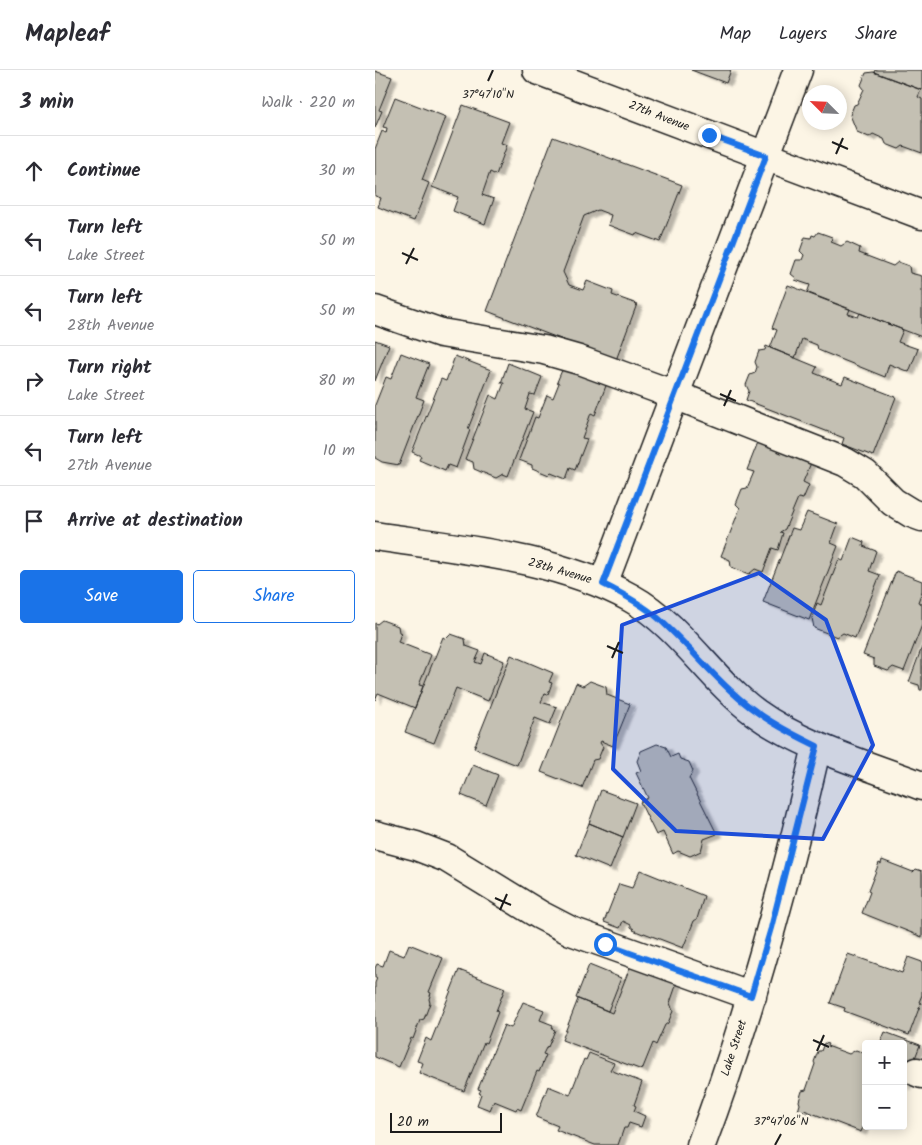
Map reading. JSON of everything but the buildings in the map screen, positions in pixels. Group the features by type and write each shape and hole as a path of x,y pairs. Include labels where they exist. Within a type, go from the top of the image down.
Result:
{"street":[{"name":"27th Avenue","path":"537,70 922,215"},
{"path":"603,584 798,70"},
{"path":"375,310 441,333 544,350 579,360 675,395 845,462 865,474 893,502 911,513 922,517"},
{"name":"28th Avenue","path":"375,536 515,559 578,575 603,584 633,600 658,617 731,692 757,713 785,731 817,746 922,786"},
{"name":"Lake Street","path":"701,1145 751,996 783,885 817,746"},
{"path":"375,835 416,846 447,858 540,915 571,930 751,996"}],"highlighted area":[{"path":"759,573 826,620 873,745 823,839 676,831 613,769 622,625"}],"route":[{"path":"605,944 751,996 771,928 817,746 785,731 757,713 731,692 658,617 633,600 603,584 766,156 709,135"}]}
